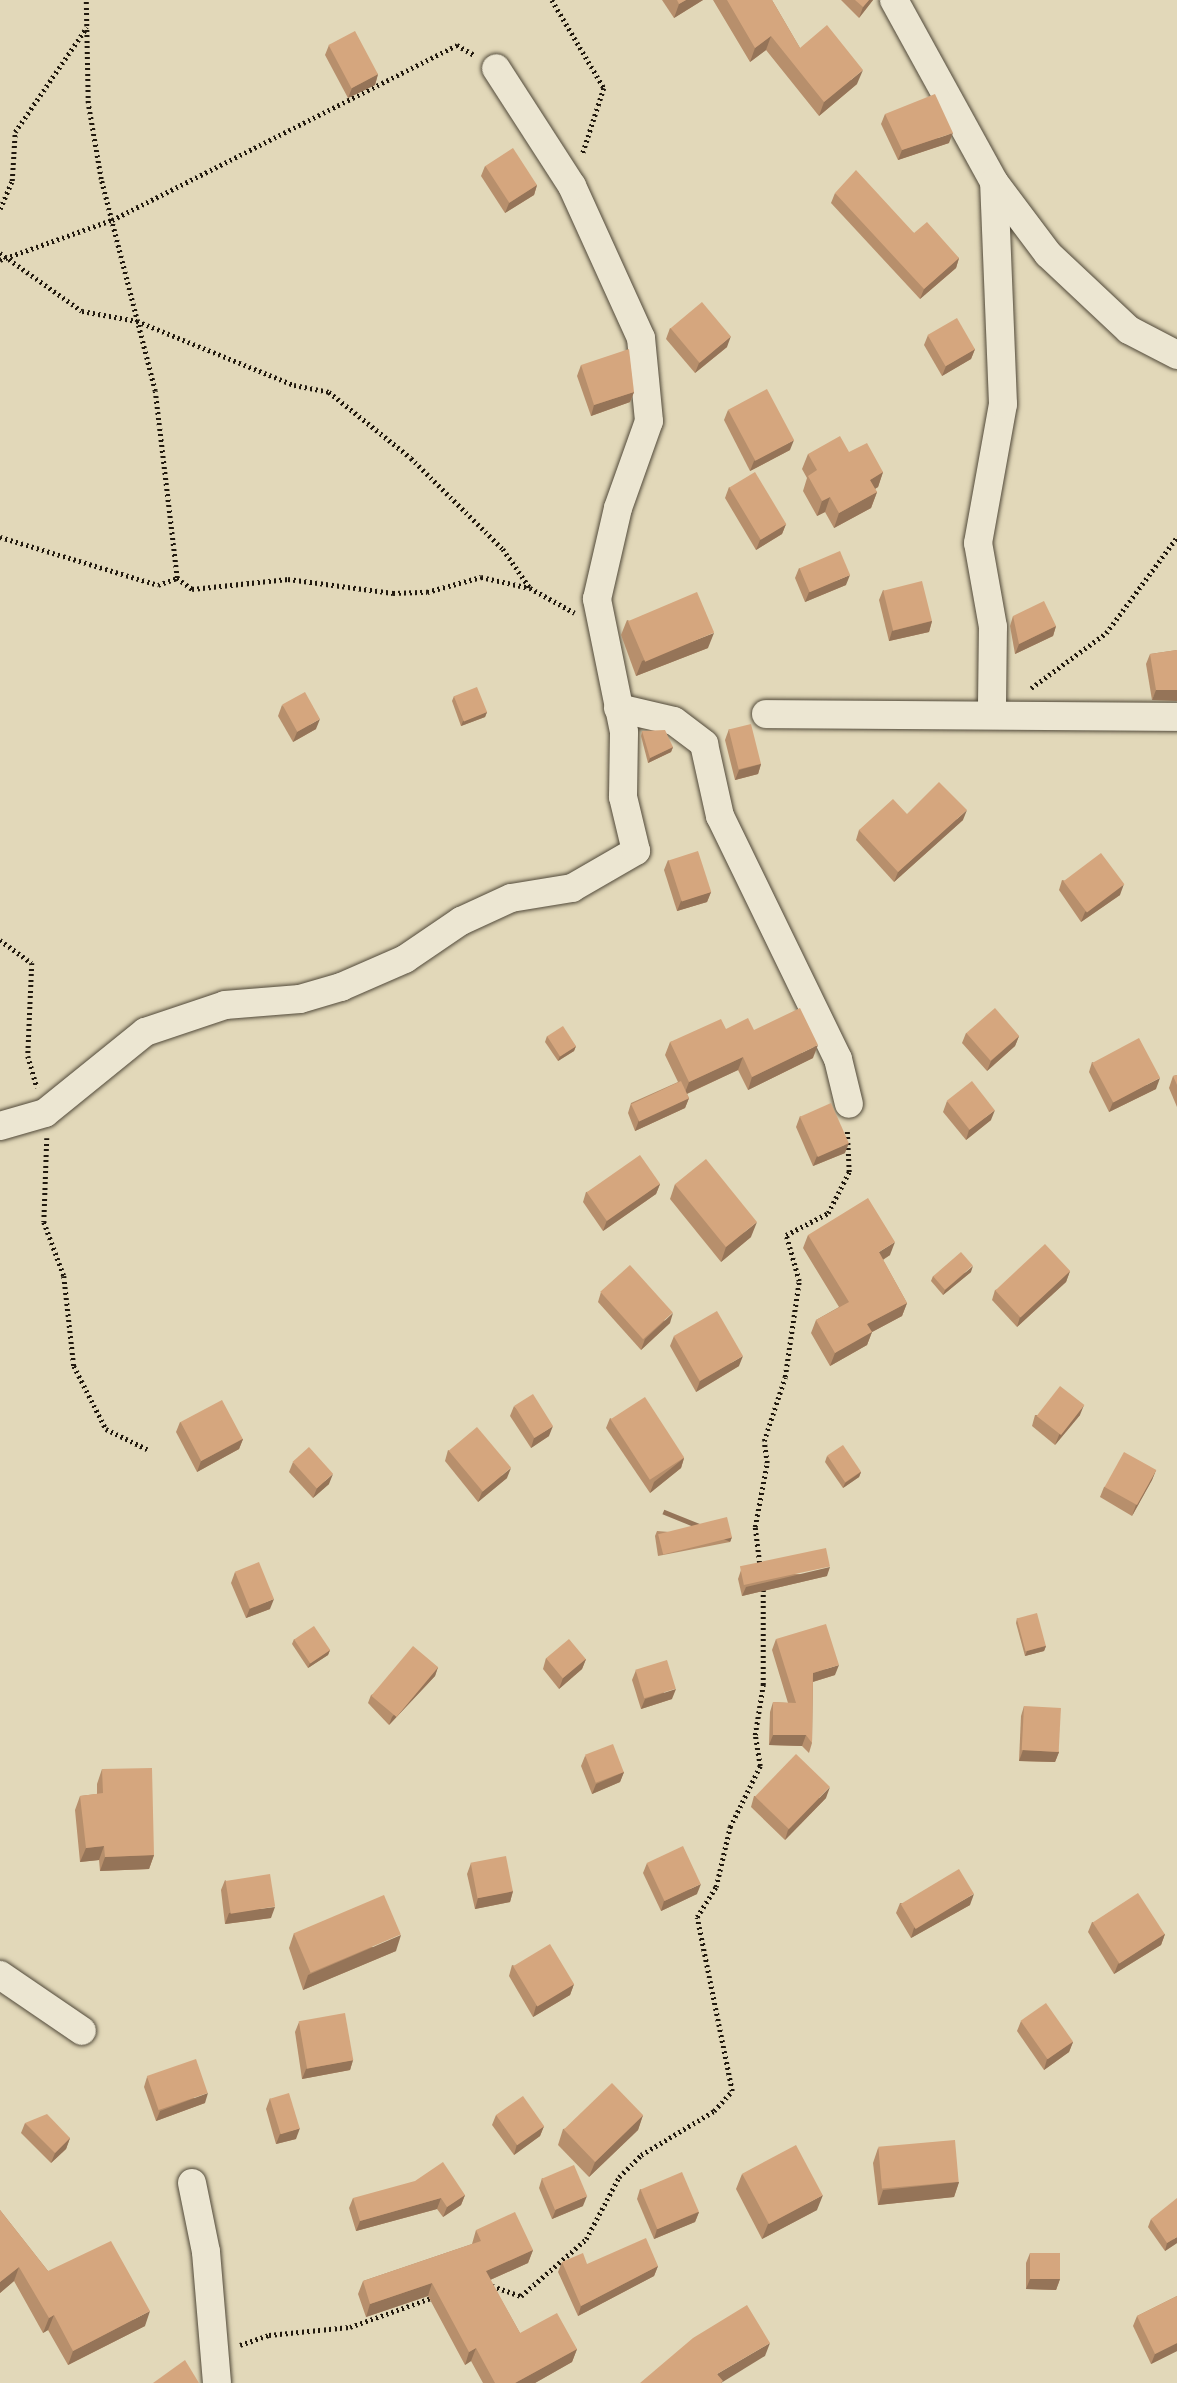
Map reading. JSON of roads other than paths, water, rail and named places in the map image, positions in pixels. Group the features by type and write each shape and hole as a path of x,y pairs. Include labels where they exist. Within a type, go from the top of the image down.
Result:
{"street":[{"path":"894,0 994,182 1058,264 1129,330 1177,355"},
{"path":"0,1126 45,1113 145,1032 225,1005 300,999 341,987 405,960 461,921 511,898 572,888 636,851 623,797 618,708 597,599 618,508 649,421 641,338 572,186 496,68"},
{"path":"991,709 993,627 978,543 1003,404 994,182"},
{"path":"618,708 674,721 704,744 720,816 838,1059 849,1104"},
{"path":"766,714 991,709 1177,717"},
{"path":"0,1975 82,2031"},
{"path":"192,2183 218,2353 217,2383"}]}
